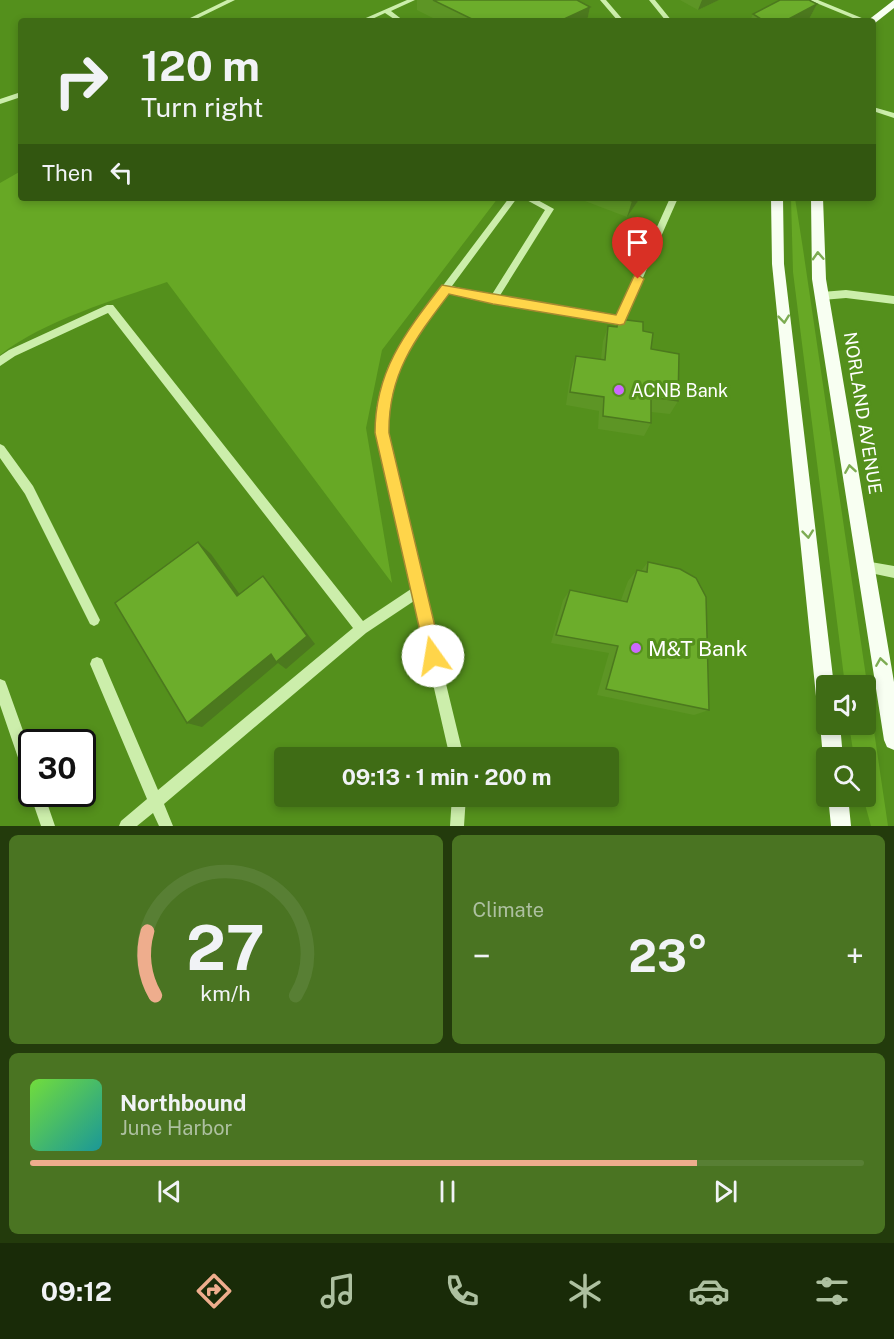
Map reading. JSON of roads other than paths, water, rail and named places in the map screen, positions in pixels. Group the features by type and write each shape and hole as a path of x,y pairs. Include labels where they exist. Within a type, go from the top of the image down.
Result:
{"main road":[{"path":"876,18 894,3"},
{"path":"777,201 778,264 824,675"},
{"name":"NORLAND AVENUE","path":"817,201 817,250 822,296 894,740"},
{"path":"839,807 841,826"}],"street":[{"path":"193,18 232,0"},
{"path":"369,18 412,0"},
{"path":"603,0 618,18"},
{"path":"652,0 667,18"},
{"path":"812,0 858,18"},
{"path":"386,11 396,18"},
{"path":"0,102 18,95"},
{"path":"876,110 894,116"},
{"path":"454,747 383,445 381,410 393,367 411,335 511,201"},
{"path":"493,300 550,209 533,201"},
{"path":"446,288 493,300 620,320 673,201"},
{"path":"822,296 846,294 894,300"},
{"path":"0,362 12,353 110,308 362,629"},
{"path":"0,450 29,490 94,620"},
{"path":"865,567 894,572"},
{"path":"126,826 362,629 418,591"},
{"path":"97,664 166,826"},
{"path":"0,686 18,738"},
{"path":"41,807 48,826"},
{"path":"457,826 458,807"}],"place":[{"name":"ACNB Bank","path":"619,390"},
{"name":"M&T Bank","path":"636,648"}]}
